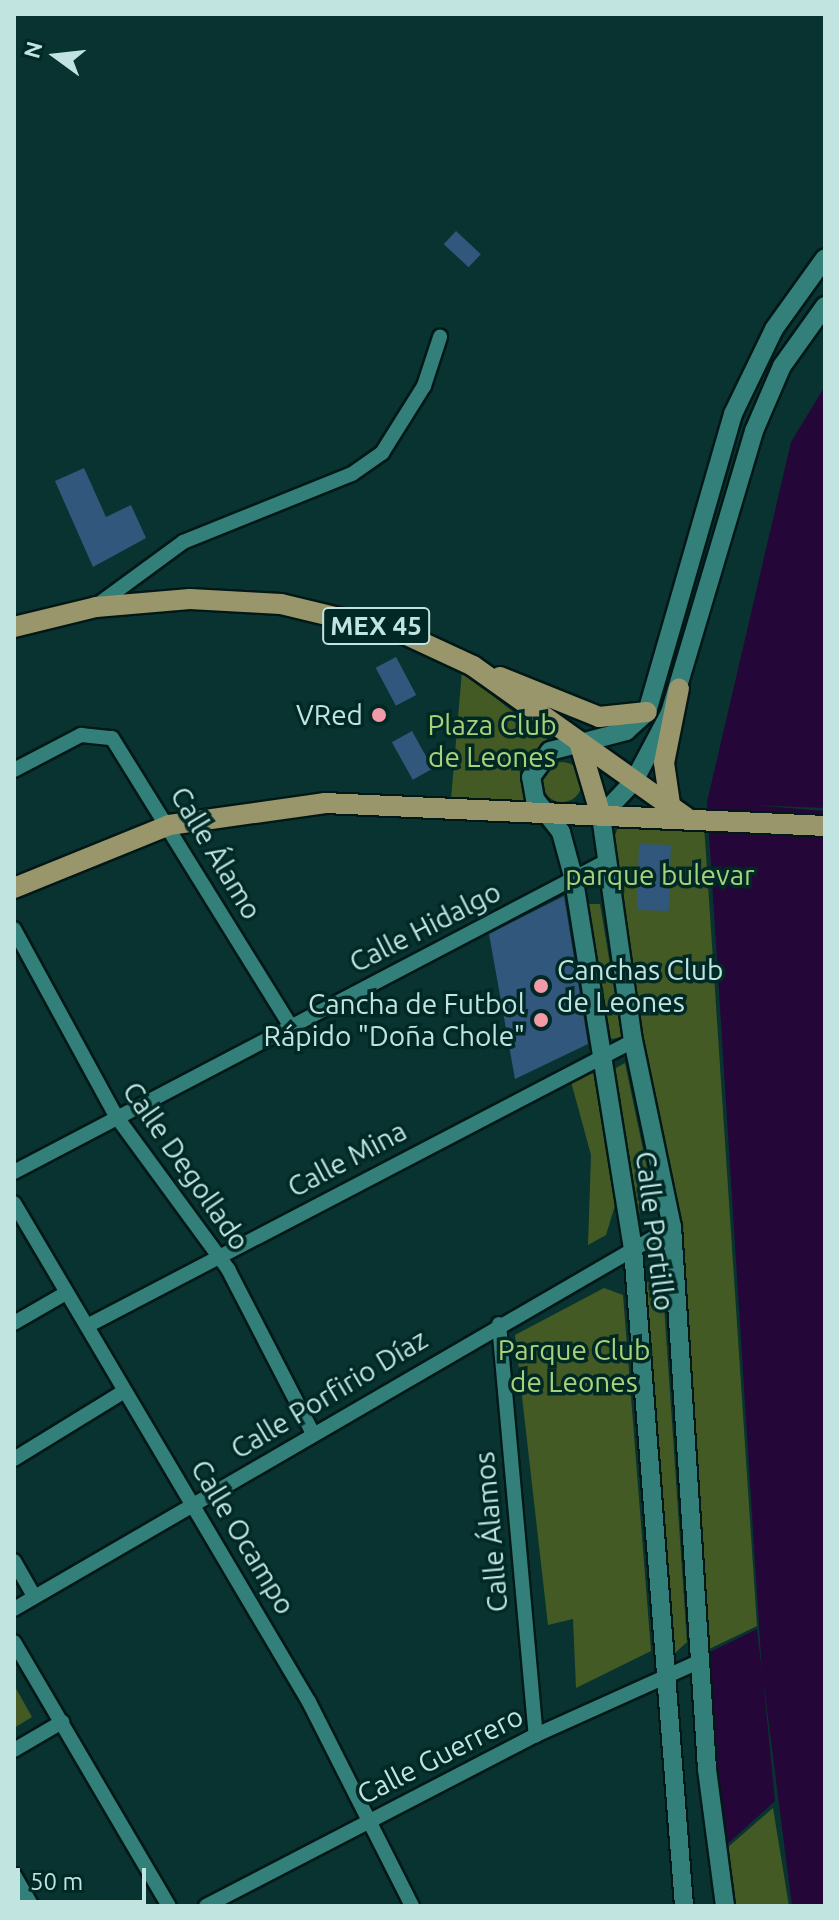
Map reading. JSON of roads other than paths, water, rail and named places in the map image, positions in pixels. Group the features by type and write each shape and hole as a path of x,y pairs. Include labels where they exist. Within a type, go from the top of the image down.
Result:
{"main road":[{"name":"MEX 45","path":"14,627 96,607 190,599 281,604 402,633 473,666 580,745 692,818"},
{"path":"473,666 599,717 647,712"},
{"path":"670,804 664,763 679,688"},
{"path":"580,745 601,816"},
{"path":"14,888 169,825 325,803 825,826"}],"street":[{"path":"647,712 733,414 774,329 825,258"},
{"path":"601,816 634,781 679,688 754,431 782,366 825,306"},
{"path":"96,607 183,542 352,474 382,453 424,386 440,337"},
{"name":"Calle Portillo","path":"647,712 626,731 550,751 533,769 531,788 561,832 574,880 633,1249 684,1906"},
{"name":"Calle Álamo","path":"14,770 81,735 112,738 169,825 290,1025"},
{"name":"Calle Portillo","path":"601,816 605,862 633,1041 672,1227 701,1661 725,1906"},
{"name":"Calle Hidalgo","path":"14,1172 605,862"},
{"name":"Calle Degollado","path":"14,929 116,1116 218,1256 313,1434"},
{"name":"Calle Mina","path":"87,1326 601,1054 633,1041"},
{"name":"Calle Ocampo","path":"14,1203 123,1392 194,1504 369,1821 412,1906"},
{"name":"Calle Porfirio Díaz","path":"14,1609 499,1324 672,1227"},
{"path":"14,1323 66,1293"},
{"name":"Calle Álamos","path":"499,1324 536,1735"},
{"path":"14,1459 123,1392"},
{"path":"14,1561 34,1596"},
{"path":"14,1642 169,1906"},
{"name":"Calle Guerrero","path":"206,1906 536,1735 665,1674 701,1661"},
{"path":"14,1750 62,1722"},
{"path":"14,1875 32,1906"}],"place":[{"name":"VRed","path":"379,715"},
{"name":"Canchas Club de Leones","path":"541,986"},
{"name":"Cancha de Futbol Rápido \"Doña Chole\"","path":"541,1020"}],"park label":[{"name":"Plaza Club de Leones","path":"492,741"},
{"name":"parque bulevar","path":"660,875"},
{"name":"Parque Club de Leones","path":"574,1366"}]}
